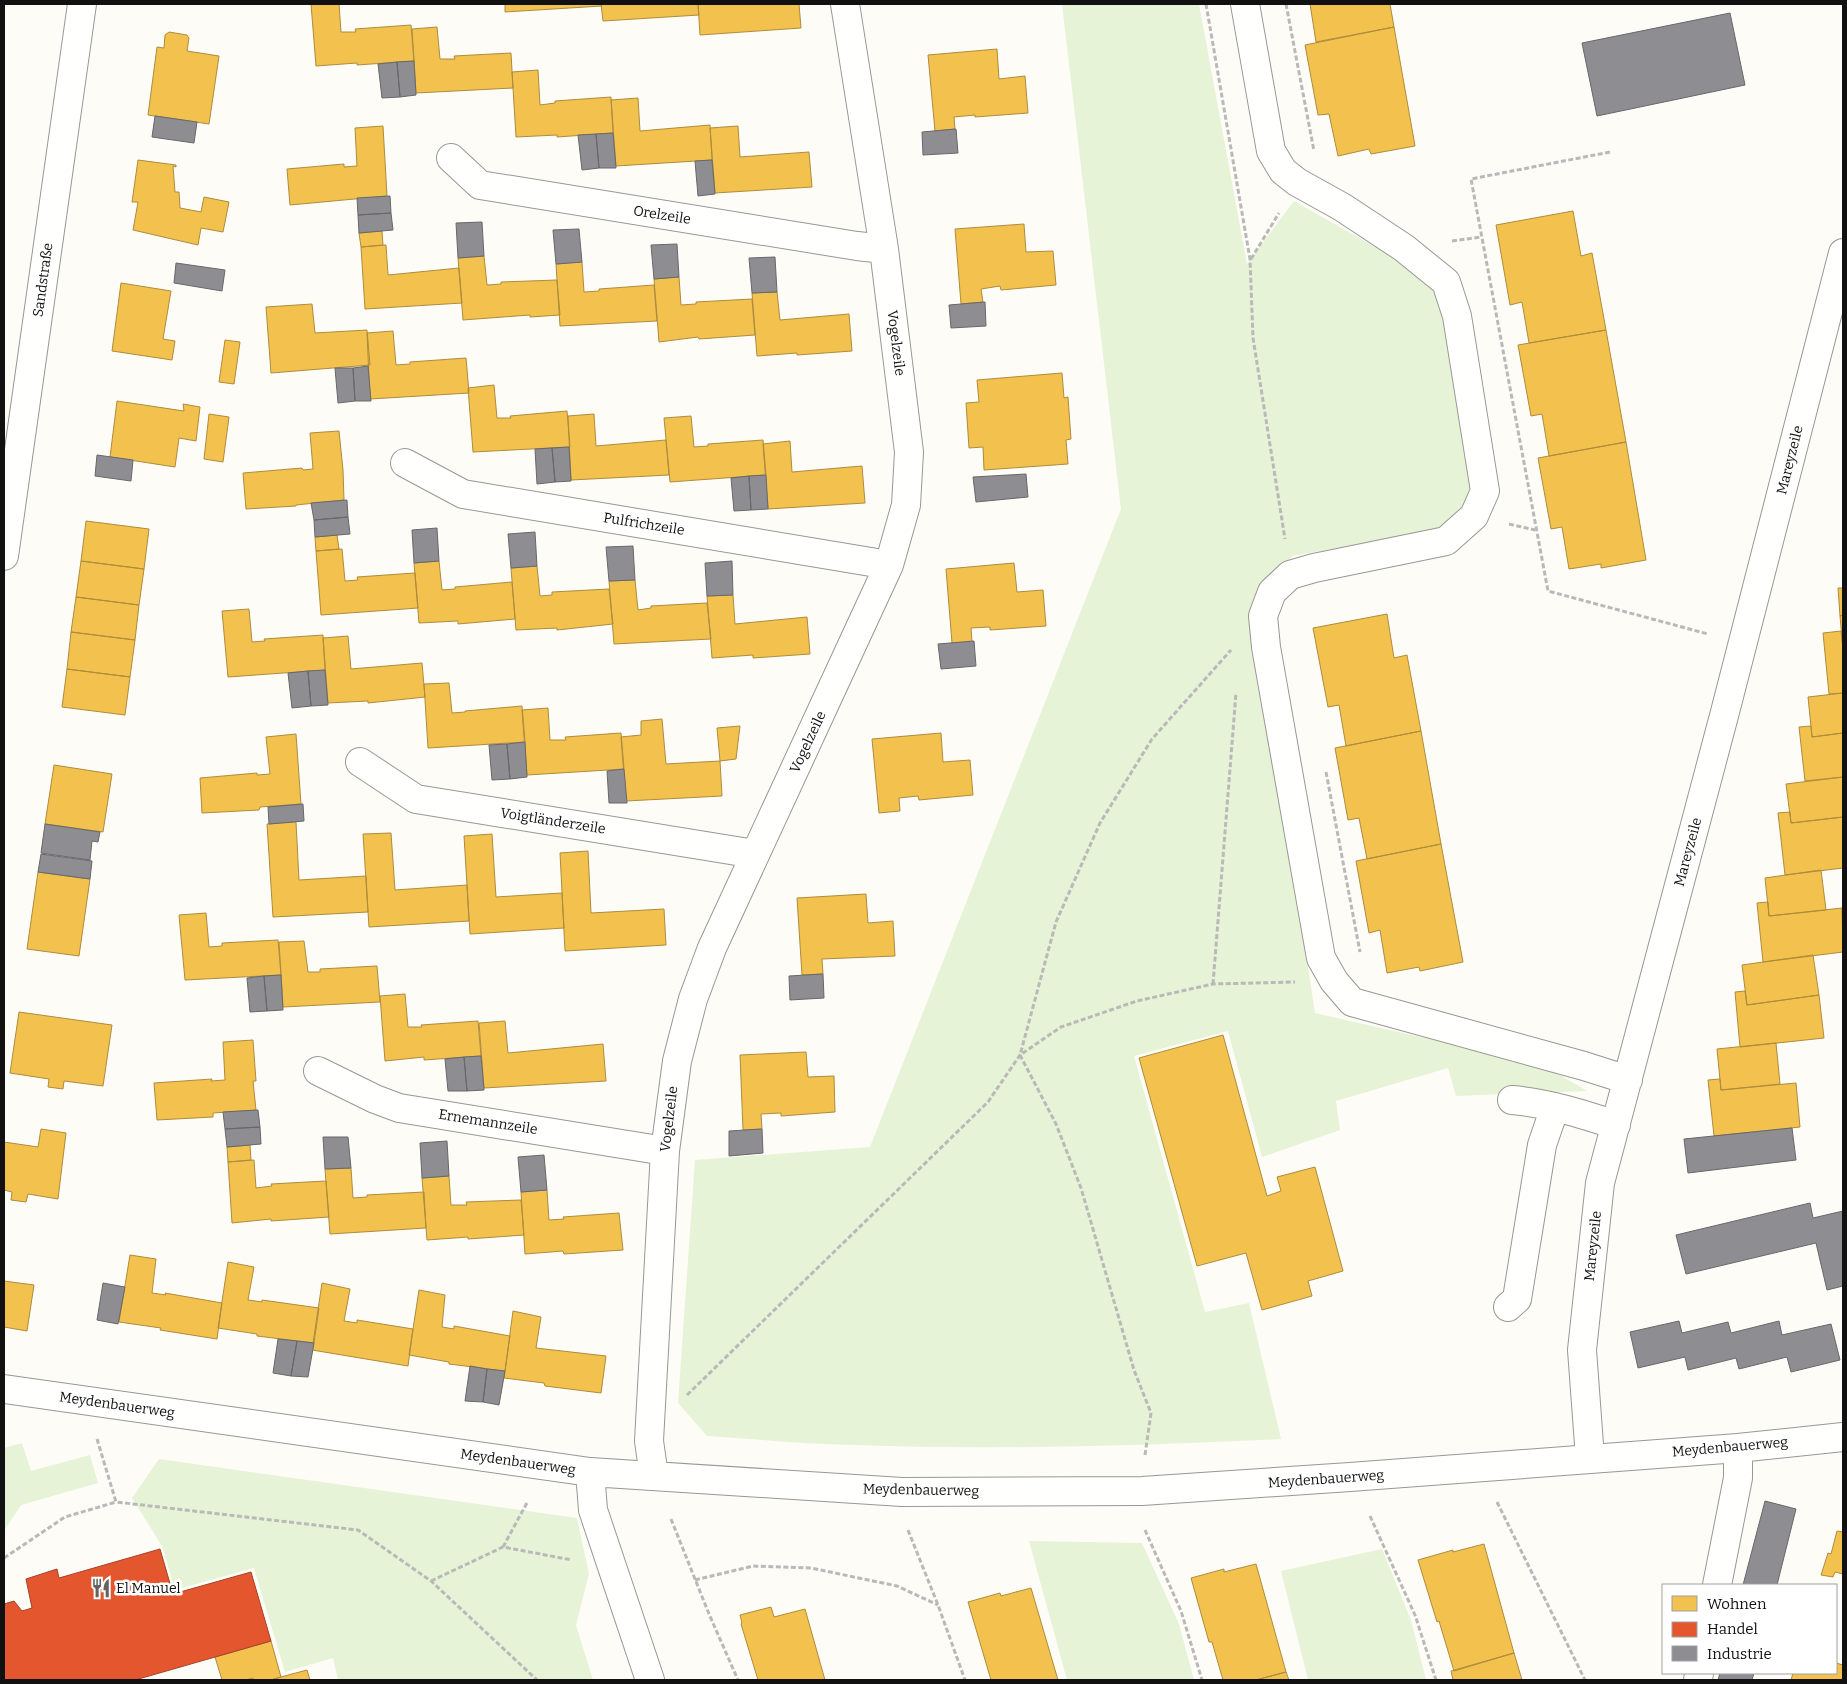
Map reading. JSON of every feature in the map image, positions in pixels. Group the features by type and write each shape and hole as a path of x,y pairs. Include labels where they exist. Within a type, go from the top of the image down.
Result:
{"street":[{"name":"Sandstraße","path":"4,556 82,4"},
{"name":"Vogelzeile","path":"654,1476 649,1441 665,1151 677,1061 693,999 712,948 889,565 906,505 909,452 884,249 845,4"},
{"path":"1245,4 1271,151 1283,171 1297,182 1342,207 1404,248 1446,282 1457,316 1485,491 1474,516 1446,541 1314,568 1290,575 1272,592 1263,616 1266,648 1322,958 1334,981 1352,1002 1584,1066 1628,1080"},
{"name":"Orelzeile","path":"451,158 480,185 884,249"},
{"name":"Mareyzeile","path":"1590,1458 1582,1350 1600,1183 1843,253"},
{"name":"Pulfrichzeile","path":"405,463 463,494 889,565"},
{"name":"Voigtländerzeile","path":"360,762 416,799 755,854"},
{"name":"Ernemannzeile","path":"318,1071 375,1099 399,1108 665,1151"},
{"path":"1512,1100 1534,1102 1555,1107 1616,1125"},
{"path":"1508,1307 1517,1299 1542,1145 1555,1107"},
{"name":"Meydenbauerweg","path":"4,1389 590,1472 902,1492 1142,1491 1738,1448 1843,1436"},
{"path":"1717,1584 1738,1478 1738,1448"},
{"path":"590,1472 593,1510 650,1680"}],"path":[{"path":"1286,4 1322,197"},
{"path":"1610,152 1471,179 1535,530 1548,591 1708,634"},
{"path":"1250,259 1297,182"},
{"path":"685,1397 988,1102 1020,1055 1056,922 1100,823 1152,739 1234,647"},
{"path":"1213,984 1237,689"},
{"path":"1020,1055 1062,1027 1137,1001 1213,984 1334,981"},
{"path":"1020,1055 1056,1124 1082,1188 1134,1370 1151,1413 1145,1456"},
{"path":"97,1439 116,1502"},
{"path":"503,1547 528,1501"},
{"path":"4,1558 65,1517 116,1502 358,1530 431,1581 537,1680"},
{"path":"1497,1502 1584,1680"},
{"path":"1370,1516 1415,1615 1436,1680"},
{"path":"671,1518 695,1580 738,1680"},
{"path":"908,1530 965,1680"},
{"path":"1145,1530 1180,1611 1202,1680"},
{"path":"431,1581 503,1547 612,1567"},
{"path":"695,1580 753,1566 811,1568 897,1586 938,1605"}],"green space":[{"path":"1062,4 1199,4 1247,264 1294,201 1428,277 1445,311 1474,483 1466,509 1444,529 1292,556 1254,610 1315,1013 1543,1065 1587,1091 1456,1096 1448,1068 1336,1101 1340,1130 1262,1157 1228,1031 1134,1056 1205,1312 1249,1303 1281,1439 1174,1444 961,1447 799,1443 707,1436 678,1403 695,1160 870,1147 1121,509"},
{"path":"22,1443 31,1471 90,1455 98,1483 21,1505 4,1531 4,1448"},
{"path":"159,1459 577,1518 589,1574 576,1625 593,1680 338,1680 333,1658 285,1672 254,1568 175,1590 162,1546 132,1498"},
{"path":"1029,1541 1142,1543 1179,1624 1194,1680 1067,1680"},
{"path":"1382,1549 1411,1620 1426,1680 1308,1680 1281,1571"}],"building: Wohnen":[{"path":"311,4 339,4 341,32 356,32 355,29 411,25 414,61 316,66"},
{"path":"505,4 601,4 602,6 505,12"},
{"path":"601,4 698,4 699,15 603,21"},
{"path":"698,4 799,4 801,28 700,35"},
{"path":"1310,4 1390,4 1394,27 1316,42"},
{"path":"437,27 440,59 455,59 454,56 511,53 513,88 416,93 412,29"},
{"path":"1394,27 1415,146 1371,154 1369,149 1338,156 1329,114 1318,115 1305,45"},
{"path":"169,32 187,35 189,38 187,51 219,56 209,124 148,115 157,47 164,48 165,35"},
{"path":"997,49 999,79 1025,76 1028,113 954,117 955,129 935,131 928,55"},
{"path":"538,70 540,105 555,103 555,101 611,97 613,133 557,137 557,135 516,137 512,72"},
{"path":"638,98 640,131 710,125 712,160 616,166 611,100"},
{"path":"383,126 387,196 290,205 287,169 344,164 344,167 357,166 355,128"},
{"path":"738,126 740,157 809,152 812,187 715,193 710,128"},
{"path":"138,160 176,165 176,167 173,166 175,192 179,192 180,208 201,212 204,197 229,202 223,232 201,228 198,245 133,230 138,202 132,202"},
{"path":"1573,211 1581,256 1592,253 1606,330 1529,343 1522,302 1510,305 1496,225"},
{"path":"1024,224 1026,252 1053,251 1056,285 1001,290 1000,286 981,289 983,302 961,304 955,229"},
{"path":"382,231 383,245 361,247 359,233"},
{"path":"386,245 388,275 459,268 462,303 365,309 361,247"},
{"path":"484,256 487,285 501,284 501,282 557,280 560,315 530,317 530,315 463,320 458,258"},
{"path":"582,262 584,292 654,285 657,321 560,326 556,264"},
{"path":"679,277 681,305 696,304 696,302 752,299 755,335 699,339 698,337 659,342 654,279"},
{"path":"121,283 171,291 163,339 175,341 172,360 112,351"},
{"path":"777,292 780,320 849,314 852,351 757,356 752,293"},
{"path":"312,304 315,333 367,330 370,365 271,373 266,307"},
{"path":"1606,330 1626,442 1549,456 1542,414 1531,416 1518,345"},
{"path":"393,331 396,365 410,364 410,362 466,358 469,393 370,399 367,333"},
{"path":"225,340 240,342 234,384 219,382"},
{"path":"1062,373 1064,398 1068,397 1071,439 1066,440 1068,464 984,470 983,447 969,448 966,403 979,402 977,380"},
{"path":"494,385 497,418 567,411 570,447 473,452 468,388"},
{"path":"117,401 184,411 183,404 200,407 196,441 179,438 175,467 110,457"},
{"path":"209,414 229,417 223,462 204,459"},
{"path":"594,414 596,446 666,440 669,475 571,480 568,416"},
{"path":"691,416 694,447 708,446 708,444 763,440 766,475 670,482 664,418"},
{"path":"339,431 344,500 296,506 246,509 243,473 302,468 303,470 313,469 310,433"},
{"path":"790,441 792,472 862,466 865,503 768,509 763,444"},
{"path":"1626,442 1646,560 1601,568 1601,564 1569,569 1562,527 1551,529 1538,458"},
{"path":"86,521 149,529 144,569 81,561"},
{"path":"337,535 339,549 316,551 315,537"},
{"path":"342,549 345,581 358,580 357,577 415,573 418,608 321,615 316,551"},
{"path":"81,561 144,569 139,605 76,597"},
{"path":"439,561 442,590 455,589 455,587 512,582 515,619 458,624 458,621 419,623 414,563"},
{"path":"1014,563 1017,592 1043,590 1046,626 990,630 990,627 971,628 972,642 952,643 946,569"},
{"path":"537,566 540,596 552,595 552,592 609,589 613,624 557,630 557,628 516,630 511,568"},
{"path":"635,580 638,610 651,608 651,606 707,603 711,639 614,644 609,581"},
{"path":"1838,588 1843,588 1843,615 1840,616"},
{"path":"733,595 735,624 807,617 810,654 753,658 753,655 712,658 707,596"},
{"path":"76,597 139,605 135,640 71,632"},
{"path":"249,609 252,642 265,641 264,639 323,635 325,670 228,677 222,611"},
{"path":"1387,614 1394,658 1407,655 1421,731 1346,746 1339,705 1328,707 1313,628"},
{"path":"1843,615 1843,649 1840,616"},
{"path":"1841,631 1843,693 1829,694 1823,633"},
{"path":"71,632 135,640 130,677 67,669"},
{"path":"348,636 351,669 422,663 425,697 368,703 368,701 328,703 323,638"},
{"path":"67,669 130,677 125,715 62,707"},
{"path":"449,683 452,713 522,706 525,742 428,748 424,684"},
{"path":"1843,693 1843,733 1812,737 1808,697"},
{"path":"548,708 550,740 566,740 565,737 621,733 624,769 527,775 522,710"},
{"path":"662,719 666,764 720,761 722,796 626,801 621,737 641,735 641,721"},
{"path":"740,726 736,759 720,761 717,728"},
{"path":"1811,726 1812,737 1843,733 1843,777 1805,781 1799,727"},
{"path":"1421,731 1441,844 1367,859 1359,818 1348,820 1335,748"},
{"path":"941,733 943,762 970,760 973,795 919,800 918,796 899,798 900,811 879,813 872,739"},
{"path":"296,734 301,804 260,807 259,810 202,813 200,778 257,773 257,775 270,774 266,737"},
{"path":"54,765 112,774 103,832 45,824"},
{"path":"1843,777 1843,817 1791,823 1786,784"},
{"path":"1790,812 1791,823 1843,817 1843,868 1785,875 1778,813"},
{"path":"296,822 299,880 366,876 368,912 273,917 267,824"},
{"path":"391,833 395,890 467,885 469,921 369,927 363,834"},
{"path":"492,834 496,897 562,893 564,928 470,934 464,836"},
{"path":"1441,844 1463,962 1420,971 1419,967 1387,973 1380,930 1369,933 1356,861"},
{"path":"588,851 591,913 664,909 666,945 565,951 560,853"},
{"path":"1821,870 1826,910 1769,916 1765,878"},
{"path":"38,872 90,879 79,956 27,949"},
{"path":"866,894 868,923 893,921 895,956 822,959 823,974 802,975 797,898"},
{"path":"1768,902 1769,916 1842,908 1843,952 1763,962 1757,903"},
{"path":"206,913 209,947 222,946 222,943 278,940 281,975 185,980 179,915"},
{"path":"304,941 308,972 320,972 320,969 377,966 380,1002 283,1007 279,942"},
{"path":"1813,955 1819,995 1747,1005 1742,965"},
{"path":"1745,991 1747,1005 1819,995 1824,1038 1740,1047 1735,992"},
{"path":"405,994 408,1027 478,1021 481,1056 424,1060 424,1057 385,1061 380,996"},
{"path":"19,1012 112,1025 103,1086 64,1081 63,1089 48,1087 49,1079 10,1073"},
{"path":"505,1021 508,1053 603,1044 606,1081 484,1088 479,1023"},
{"path":"1223,1035 1267,1196 1281,1191 1277,1177 1315,1167 1343,1271 1308,1281 1312,1296 1262,1310 1246,1253 1197,1266 1139,1058"},
{"path":"253,1040 256,1081 253,1081 256,1110 213,1113 213,1117 157,1120 154,1083 212,1079 211,1081 225,1080 223,1042"},
{"path":"1776,1043 1780,1084 1721,1090 1717,1049"},
{"path":"806,1052 808,1077 834,1076 835,1112 781,1116 781,1113 761,1114 762,1129 743,1130 740,1055"},
{"path":"1720,1079 1721,1090 1796,1083 1800,1127 1714,1136 1708,1080"},
{"path":"41,1129 66,1133 58,1199 28,1194 26,1202 11,1200 12,1192 4,1190 4,1142 38,1147"},
{"path":"250,1145 251,1160 228,1162 227,1147"},
{"path":"254,1160 256,1188 272,1186 271,1184 326,1181 329,1217 271,1221 271,1219 232,1223 228,1162"},
{"path":"351,1168 353,1198 367,1197 367,1195 424,1192 426,1228 330,1234 325,1169"},
{"path":"449,1176 451,1205 467,1205 466,1202 521,1200 524,1235 427,1240 422,1178"},
{"path":"547,1190 549,1220 564,1219 563,1217 619,1213 623,1250 564,1254 563,1251 525,1254 521,1192"},
{"path":"130,1255 156,1259 152,1293 166,1295 165,1293 222,1303 217,1339 119,1322"},
{"path":"228,1262 254,1267 248,1300 262,1302 262,1300 319,1308 314,1343 257,1336 257,1334 218,1328"},
{"path":"4,1281 34,1285 27,1331 4,1327"},
{"path":"322,1283 350,1289 344,1321 357,1323 357,1320 413,1329 408,1366 312,1350"},
{"path":"419,1290 445,1295 442,1327 454,1329 454,1326 510,1336 505,1371 449,1364 449,1362 409,1355"},
{"path":"513,1311 541,1317 536,1348 606,1356 601,1393 545,1386 544,1383 504,1378"},
{"path":"1837,1531 1843,1532 1843,1574 1835,1572 1833,1577 1821,1575 1828,1553 1831,1554"},
{"path":"1484,1544 1514,1653 1454,1671 1418,1560"},
{"path":"1256,1564 1286,1672 1256,1680 1223,1680 1212,1642 1209,1642 1191,1578 1224,1569 1224,1572"},
{"path":"1031,1588 1058,1680 991,1680 968,1602 1000,1593 1001,1596"},
{"path":"771,1607 774,1617 805,1609 825,1680 758,1680 740,1615"},
{"path":"271,1641 281,1677 271,1680 253,1680 253,1678 246,1680 222,1680 215,1657"},
{"path":"1514,1653 1522,1680 1453,1680 1451,1671"},
{"path":"1837,1663 1843,1665 1843,1680 1791,1680 1793,1674 1837,1674"},
{"path":"307,1670 310,1680 271,1680 281,1677"},
{"path":"1286,1672 1289,1680 1256,1680"}],"building: Handel":[{"path":"160,1549 173,1594 251,1572 271,1641 135,1680 4,1680 4,1604 14,1601 22,1611 32,1608 26,1579 57,1569 59,1578"}],"building: Industrie":[{"path":"1730,13 1745,85 1597,116 1582,43"},
{"path":"414,61 416,95 400,97 397,62"},
{"path":"397,62 400,97 382,98 378,64"},
{"path":"155,116 197,122 194,143 152,137"},
{"path":"956,129 958,153 923,155 922,132"},
{"path":"613,133 616,168 599,168 596,134"},
{"path":"596,134 599,168 582,170 578,135"},
{"path":"712,160 715,194 698,196 695,161"},
{"path":"390,196 391,213 358,215 357,198"},
{"path":"391,213 393,230 359,233 358,215"},
{"path":"482,222 484,256 458,258 456,223"},
{"path":"579,229 582,262 556,264 553,230"},
{"path":"677,244 679,277 654,279 651,245"},
{"path":"775,257 777,292 752,293 749,258"},
{"path":"176,263 225,270 222,291 174,283"},
{"path":"985,302 986,326 951,328 949,305"},
{"path":"368,366 371,401 355,401 353,368"},
{"path":"335,368 353,368 355,401 338,403"},
{"path":"569,447 571,481 555,482 552,448"},
{"path":"552,448 555,482 537,484 535,449"},
{"path":"97,455 133,460 131,481 95,476"},
{"path":"1026,474 1028,497 976,502 973,477"},
{"path":"766,475 768,509 751,510 749,476"},
{"path":"749,476 751,510 734,511 731,478"},
{"path":"347,500 348,517 314,520 311,503"},
{"path":"348,517 350,534 315,537 314,520"},
{"path":"437,528 439,561 414,563 412,530"},
{"path":"535,532 537,566 511,568 508,534"},
{"path":"633,546 635,580 609,581 606,547"},
{"path":"732,561 733,595 707,596 705,563"},
{"path":"974,641 976,666 941,669 938,644"},
{"path":"325,670 328,705 311,706 308,671"},
{"path":"308,671 311,706 292,708 288,673"},
{"path":"525,742 527,777 510,779 507,744"},
{"path":"507,744 510,779 492,780 489,745"},
{"path":"624,769 627,803 609,803 607,771"},
{"path":"303,804 304,821 269,824 268,807"},
{"path":"45,824 100,832 98,842 92,841 90,860 41,853"},
{"path":"41,854 92,861 90,879 38,872"},
{"path":"823,974 824,998 790,1000 789,976"},
{"path":"281,975 283,1010 267,1011 264,976"},
{"path":"264,976 267,1011 250,1012 247,978"},
{"path":"481,1056 484,1090 467,1091 464,1057"},
{"path":"464,1057 467,1091 448,1091 445,1059"},
{"path":"258,1110 260,1127 225,1129 223,1112"},
{"path":"260,1127 261,1144 227,1147 225,1129"},
{"path":"1792,1128 1796,1160 1688,1173 1684,1139"},
{"path":"762,1129 763,1153 729,1156 729,1131"},
{"path":"323,1137 348,1137 351,1168 325,1169"},
{"path":"447,1141 449,1176 422,1178 420,1143"},
{"path":"544,1155 547,1190 521,1192 518,1157"},
{"path":"1810,1203 1813,1218 1843,1211 1843,1286 1827,1290 1816,1243 1686,1274 1676,1235"},
{"path":"103,1283 125,1287 118,1324 97,1320"},
{"path":"1679,1321 1682,1333 1728,1322 1731,1333 1779,1321 1782,1335 1831,1324 1840,1360 1791,1372 1787,1357 1739,1369 1736,1358 1688,1370 1685,1357 1638,1368 1630,1332"},
{"path":"278,1339 297,1341 291,1376 273,1373"},
{"path":"297,1341 314,1343 308,1377 291,1376"},
{"path":"470,1366 487,1369 483,1402 465,1401"},
{"path":"487,1369 505,1371 499,1405 483,1402"},
{"path":"1765,1501 1796,1509 1777,1584 1743,1584"},
{"path":"1720,1674 1754,1674 1752,1680 1718,1680"}],"place":[{"name":"El Manuel","path":"101,1588"}]}
